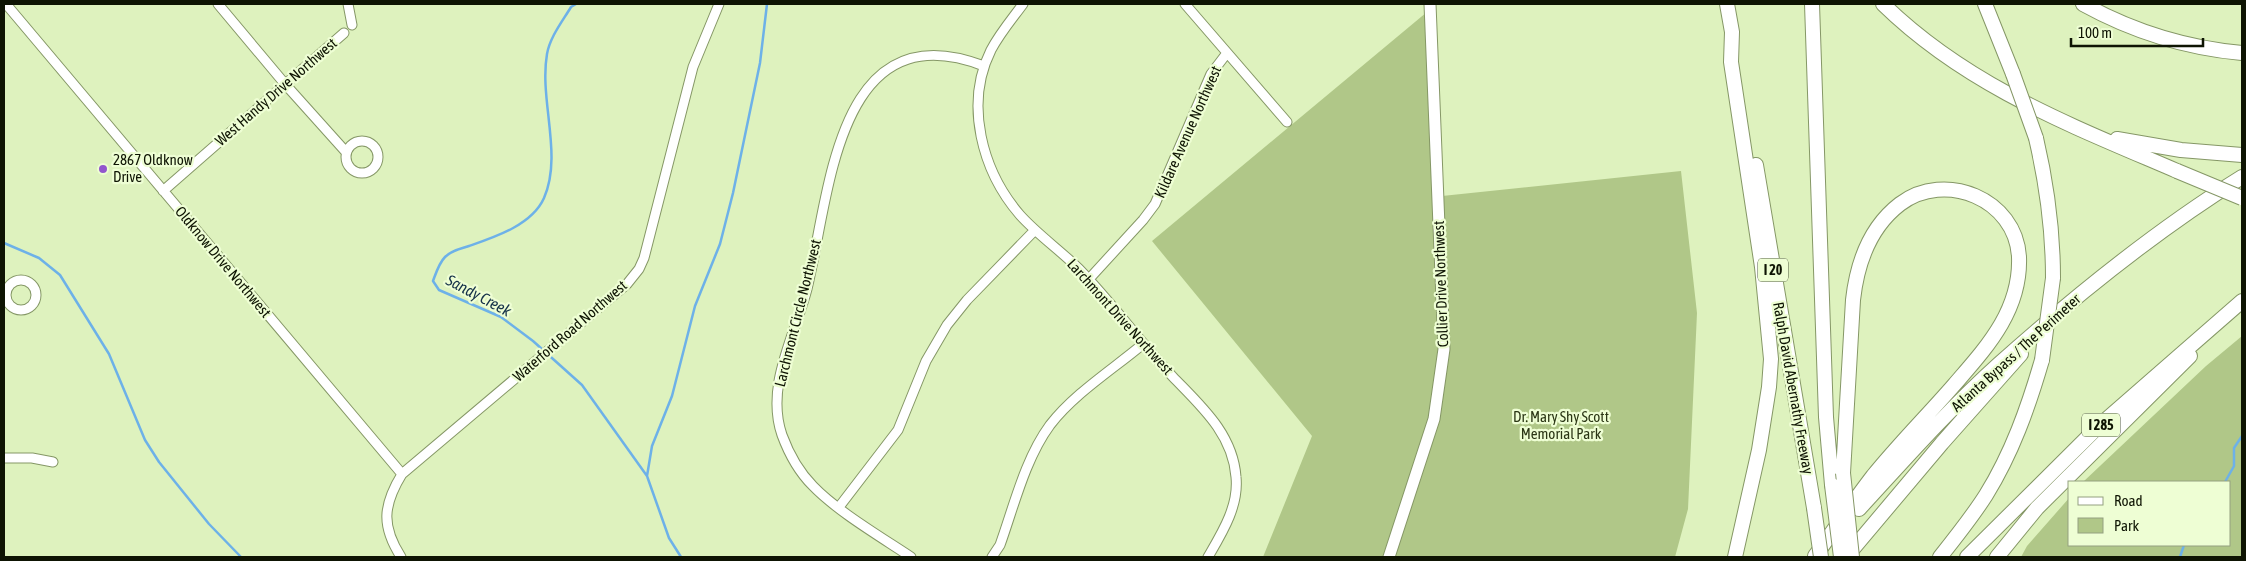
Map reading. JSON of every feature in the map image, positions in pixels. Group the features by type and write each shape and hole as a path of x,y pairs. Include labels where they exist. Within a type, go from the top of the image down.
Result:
{"highway":[{"name":"I 20","path":"1727,4 1732,32"},
{"path":"1812,4 1826,417 1841,557"},
{"path":"1882,4 1930,45 1960,67 2007,95 2066,124 2176,172 2242,198"},
{"path":"1940,557 1972,515 1999,472 2023,421 2042,360 2053,278 2051,215 2046,181 2036,138 1985,4"},
{"path":"2084,4 2134,28 2154,35 2194,46 2242,53"},
{"name":"Ralph David Abernathy Freeway","path":"1732,32 1822,557"},
{"path":"1732,32 1731,62 1762,267 1771,358 1770,387 1736,557"},
{"path":"2066,124 2125,141 2180,150 2236,155"},
{"name":"Atlanta Bypass / The Perimeter","path":"1815,557 1955,406 1998,365 2143,244 2242,177"},
{"path":"1815,557 1873,476 1989,345 2010,310 2019,268 2015,240 2008,223 1998,211 1977,196 1945,189 1928,191 1913,197 1890,213 1866,247 1856,277 1853,300 1843,473 1852,557"},
{"path":"1997,557 2037,508 2242,303"},
{"name":"I 285","path":"1968,557 2100,426 2242,303"},
{"path":"1846,557 1942,443 2058,313"}],"main road":[{"name":"Collier Drive Northwest","path":"1389,557 1434,419 1444,349 1430,4"}],"street":[{"name":"Oldknow Drive Northwest","path":"6,4 402,474"},
{"path":"218,4 285,84 346,152"},
{"path":"348,4 352,25"},
{"name":"Waterford Road Northwest","path":"401,557 389,536 386,514 391,493 402,474 627,284 639,269 644,258 693,67 719,4"},
{"name":"Larchmont Drive Northwest","path":"1023,4 1000,35 984,66 977,106 978,126 982,145 1007,197 1020,215 1089,279 1143,344 1211,417 1229,445 1234,461 1236,478 1232,507 1226,526 1208,557"},
{"path":"1185,4 1287,122"},
{"name":"West Handy Drive Northwest","path":"163,190 344,33"},
{"name":"Kildare Avenue Northwest","path":"1089,279 1143,220 1155,204 1211,74 1227,53"},
{"name":"Larchmont Circle Northwest","path":"911,557 813,487 794,462 781,432 777,401 780,372 807,289 825,197 837,153 858,100 873,82 891,68 914,58 938,55 963,58 984,66"},
{"path":"839,507 898,430 926,361 947,325 967,300 1035,230"},
{"path":"992,557 1000,546 1030,464 1049,427 1079,396 1143,344"},
{"path":"4,458 32,458 53,462"}],"green space":[{"name":"Dr. Mary Shy Scott Memorial Park","path":"1433,7 1442,196 1681,171 1697,313 1688,509 1675,557 1263,557 1312,436 1152,241"},
{"path":"2242,336 2242,557 2021,557 2027,546 2068,499 2068,546 2231,546 2231,481 2084,481 2206,366"}],"waterway":[{"name":"Sandy Creek","path":"576,4 571,7 557,30 547,54 545,72 551,164 544,198 531,216 512,229 456,250 448,255 439,265 433,281 439,290 501,317 533,341 582,385 647,476 669,538 681,557"},
{"path":"647,476 652,446 672,396 695,306 720,244 733,193 760,63 767,4"},
{"path":"4,243 39,258 60,275 109,354 145,440 159,462 209,524 241,557"},
{"path":"2226,481 2234,466 2234,448 2242,436"},
{"path":"2180,557 2184,546"}],"place":[{"name":"2867 Oldknow Drive","path":"103,169"}]}
